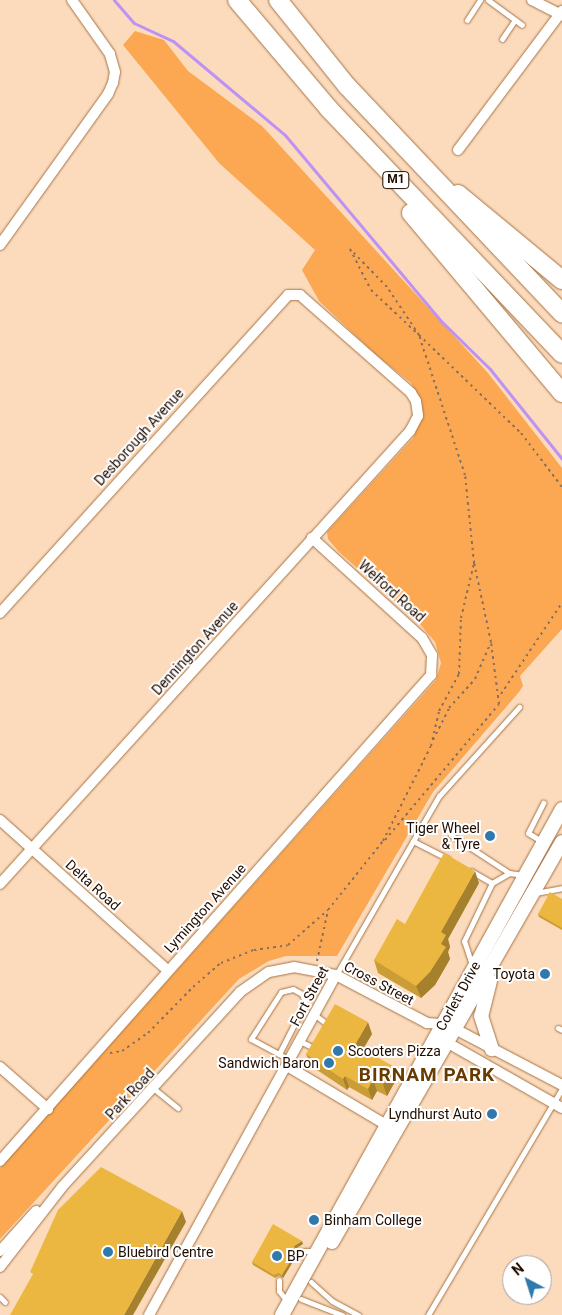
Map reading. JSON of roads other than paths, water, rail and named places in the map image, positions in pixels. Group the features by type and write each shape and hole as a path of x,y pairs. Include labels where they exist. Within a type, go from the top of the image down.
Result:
{"highway":[{"name":"M1","path":"237,0 344,125 562,354"},
{"name":"M1","path":"278,0 347,86 432,178 562,313"},
{"path":"344,125 360,156 480,292 562,393"},
{"path":"432,178 481,209 562,280"}],"main road":[{"name":"Corlett Drive","path":"291,1308 311,1282 446,1033 474,968 562,809"},
{"name":"Corlett Drive","path":"291,1308 317,1252 388,1126 446,1033 496,961 562,842"},
{"path":"492,1049 481,1016 496,961"}],"street":[{"path":"0,245 108,94 115,72 114,62 72,0"},
{"path":"458,150 561,13 532,0"},
{"name":"Desborough Avenue","path":"0,613 283,298 292,293 304,298"},
{"name":"Dennington Avenue","path":"0,884 410,431 418,416 411,393 304,298"},
{"name":"Welford Road","path":"312,538 422,638 432,655 431,675"},
{"name":"Lymington Avenue","path":"0,1161 48,1109 167,970 431,675"},
{"name":"Delta Road","path":"0,820 167,970"},
{"name":"Cross Street","path":"217,1018 250,983 269,972 288,967 316,970 336,975 446,1033 562,1108"},
{"name":"Fort Street","path":"149,1315 336,975"},
{"name":"Park Road","path":"0,1251 41,1210 217,1018"},
{"name":"Cross Street","path":"446,1033 492,1049 562,1086"},
{"path":"289,1063 388,1126"},
{"path":"0,1067 48,1109"},
{"name":"Park Road","path":"0,1267 41,1210"}],"lane":[{"path":"467,20 480,0"},
{"path":"488,0 522,25"},
{"path":"502,39 515,20"},
{"name":"Fort Street","path":"336,975 446,787 519,707"},
{"path":"543,803 528,833 543,842"},
{"path":"452,835 509,873 525,875"},
{"path":"413,841 457,864"},
{"path":"466,869 492,883"},
{"path":"474,968 466,954 464,941 492,883 509,873"},
{"path":"533,893 562,888"},
{"path":"279,1054 306,1003 302,994 293,989 281,992 252,1040 279,1054 289,1063"},
{"path":"315,1014 328,1022 325,1028"},
{"path":"300,1041 312,1047 321,1034"},
{"path":"428,1315 562,1086"},
{"path":"153,1088 178,1108"},
{"path":"299,1251 317,1252"},
{"path":"279,1280 280,1290 291,1308 342,1315"},
{"path":"311,1282 332,1301 358,1315"},
{"path":"0,1297 5,1302"}],"waterway":[{"path":"114,0 134,23 173,41 285,135 441,321 490,369 562,459"}],"place":[{"name":"Tiger Wheel & Tyre","path":"490,836"},
{"name":"Toyota","path":"545,974"},
{"name":"Scooters Pizza","path":"338,1051"},
{"name":"Sandwich Baron","path":"329,1063"},
{"name":"Lyndhurst Auto","path":"492,1114"},
{"name":"Binham College","path":"314,1220"},
{"name":"Bluebird Centre","path":"108,1252"},
{"name":"BP","path":"277,1256"}],"district":[{"name":"BIRNAM PARK","path":"427,1075"}]}
